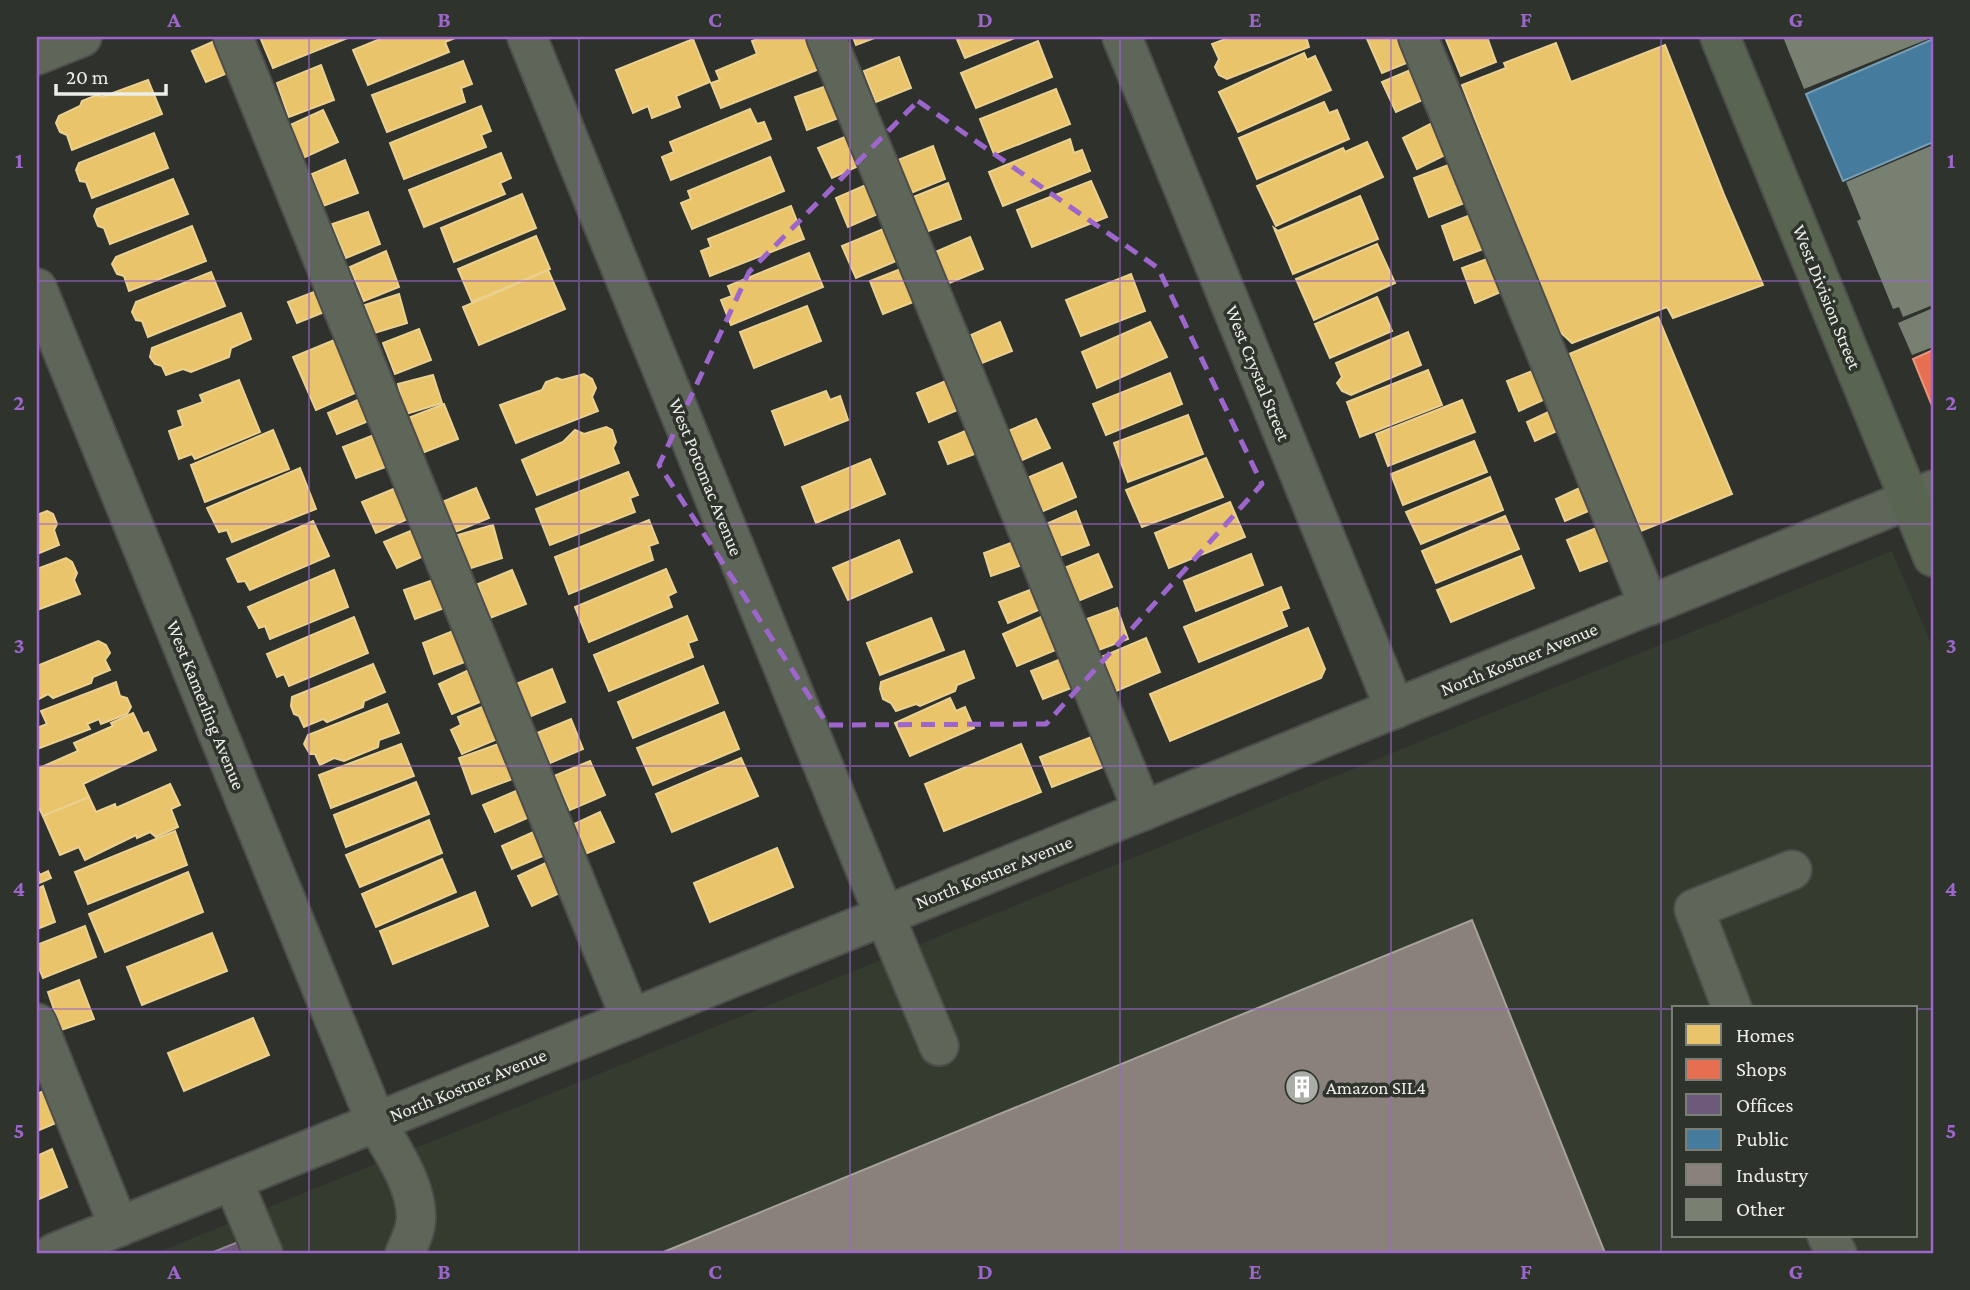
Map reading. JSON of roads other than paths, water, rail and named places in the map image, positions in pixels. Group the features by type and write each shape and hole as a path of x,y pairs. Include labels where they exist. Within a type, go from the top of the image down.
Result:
{"main road":[{"name":"West Division Street","path":"1720,37 1922,495 1933,557"}],"street":[{"path":"37,55 82,37"},
{"path":"233,37 631,1019"},
{"name":"West Potomac Avenue","path":"527,37 939,1046"},
{"path":"826,37 1143,811"},
{"name":"West Crystal Street","path":"1122,37 1395,709"},
{"path":"1418,37 1649,606"},
{"name":"West Kamerling Avenue","path":"37,288 376,1122 414,1199 416,1219 412,1240 405,1253"},
{"name":"North Kostner Avenue","path":"54,1253 1922,495"},
{"path":"1731,1006 1694,909 1792,870"},
{"path":"37,1023 119,1227"},
{"path":"233,1181 263,1253"},
{"path":"1827,1238 1837,1253"}],"place":[{"name":"Amazon SIL4","path":"1302,1087"}]}
